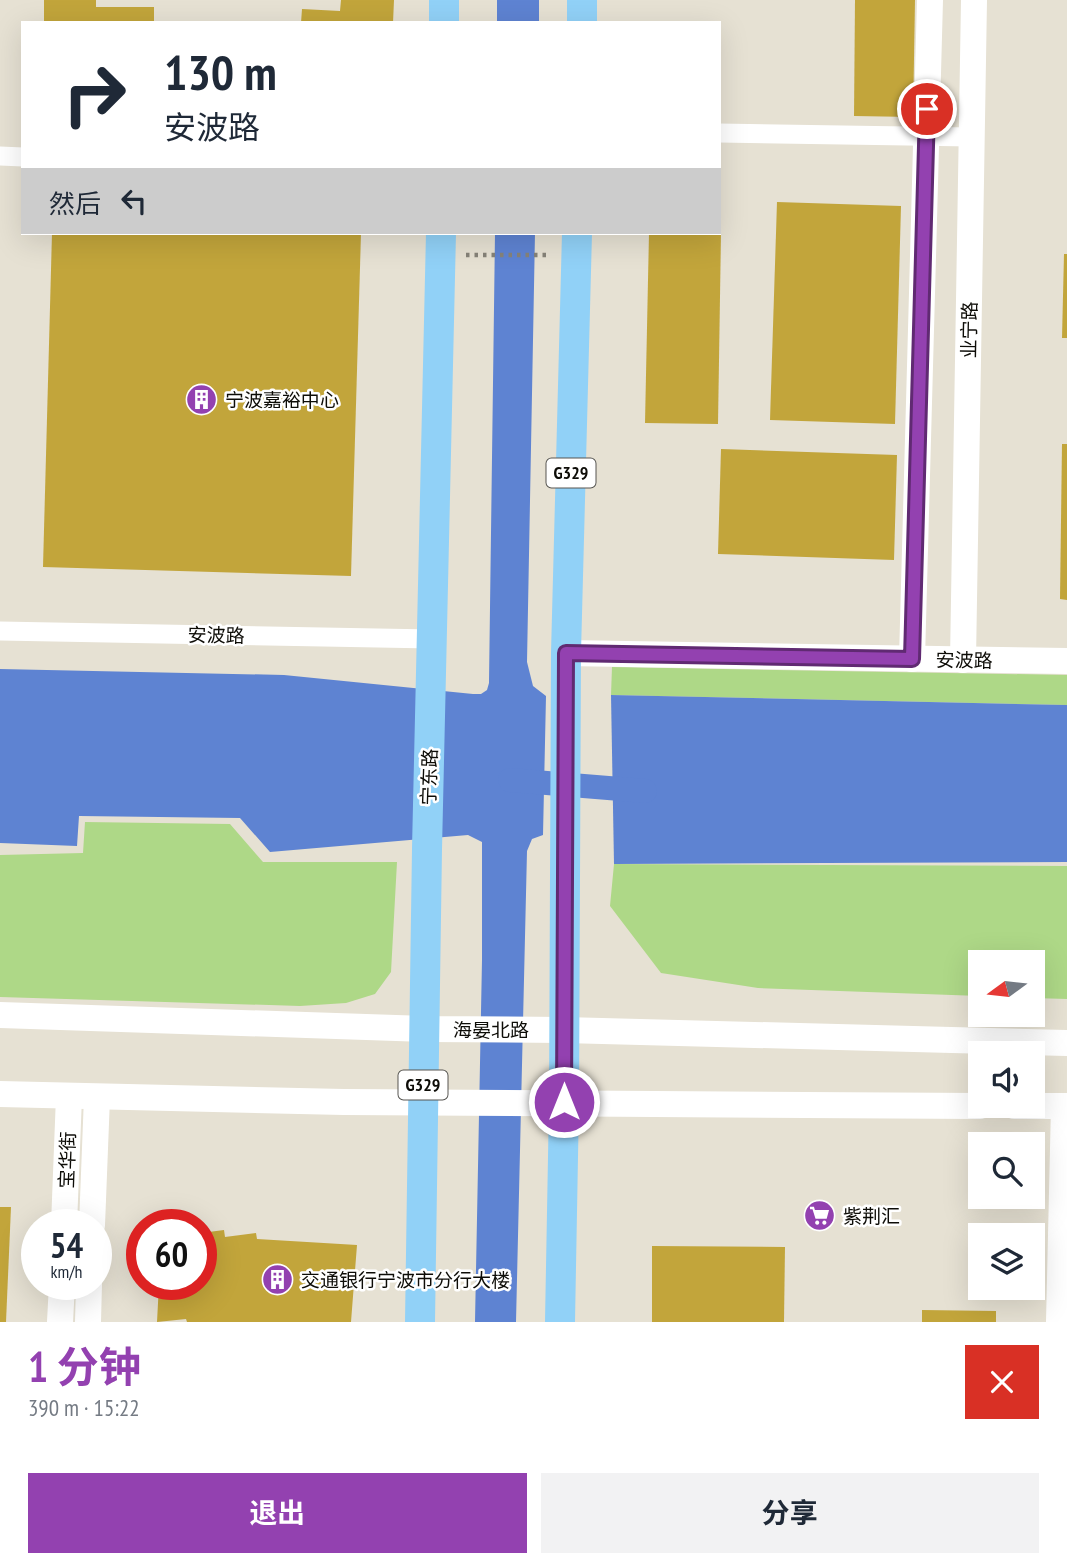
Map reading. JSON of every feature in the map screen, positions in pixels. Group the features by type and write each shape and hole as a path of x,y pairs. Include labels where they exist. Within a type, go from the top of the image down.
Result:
{"main road":[{"path":"444,0 444,21"},
{"path":"582,0 582,21"},
{"name":"宁东路","path":"420,1322 440,244"},
{"name":"G329","path":"560,1322 568,713 566,653 576,244"}],"street":[{"path":"912,659 929,0"},
{"name":"业宁路","path":"963,660 974,0"},
{"path":"721,132 972,137"},
{"path":"0,156 21,157"},
{"name":"安波路","path":"0,631 433,639"},
{"name":"安波路","path":"566,653 1067,661"},
{"name":"海晏北路","path":"0,1015 426,1029 1067,1043"},
{"path":"0,1094 968,1106"},
{"name":"宝华街","path":"65,1209 69,1096"},
{"name":"宝华街","path":"93,1209 97,1097"},
{"path":"1045,1107 1065,1107 1059,1322"},
{"path":"60,1322 61,1300"},
{"path":"88,1322 89,1300"}],"path":[{"path":"440,244 576,244"}],"green space":[{"path":"612,667 1067,675 1067,705 611,695"},
{"path":"85,822 230,824 263,862 397,862 391,972 375,994 346,1003 300,1006 0,997 0,855 83,853"},
{"path":"614,864 1067,866 1067,999 1045,998 1045,950 968,950 968,996 758,988 661,973 610,906"}],"water":[{"path":"497,0 539,0 539,21 497,21"},
{"path":"495,235 535,235 527,662 533,686 546,696 543,835 532,839 527,851 516,1322 475,1322 482,842 468,835 270,852 240,818 79,816 77,846 0,843 0,669 284,675 473,694 481,694 487,690"},
{"path":"611,695 1067,705 1067,862 614,864"}],"building":[{"path":"44,0 96,0 96,7 154,7 154,21 44,21"},
{"path":"341,0 394,0 393,21 301,21 302,9 340,11"},
{"path":"855,0 915,0 913,117 854,116"},
{"path":"777,202 901,206 895,424 770,420"},
{"name":"宁波嘉裕中心","path":"52,235 361,235 351,576 43,567"},
{"path":"649,235 721,235 718,424 645,423"},
{"path":"1064,254 1067,254 1067,338 1062,338"},
{"path":"1062,444 1067,444 1067,600 1060,599"},
{"path":"721,449 897,455 894,560 718,554"},
{"path":"0,1207 11,1207 6,1322 0,1322"},
{"name":"交通银行宁波市分行大楼","path":"224,1230 225,1237 256,1233 257,1239 357,1245 351,1322 187,1322 186,1319 157,1322 158,1300 217,1300 217,1231"},
{"path":"652,1246 785,1247 784,1322 652,1322"},
{"path":"922,1310 996,1311 996,1322 922,1322"}],"waterway":[{"path":"510,780 645,791"}],"place":[{"name":"宁波嘉裕中心","path":"202,400"},
{"name":"紫荆汇","path":"820,1216"},
{"name":"交通银行宁波市分行大楼","path":"278,1280"}],"route":[{"path":"564,1102 568,713 566,653 912,659 927,109"}]}
